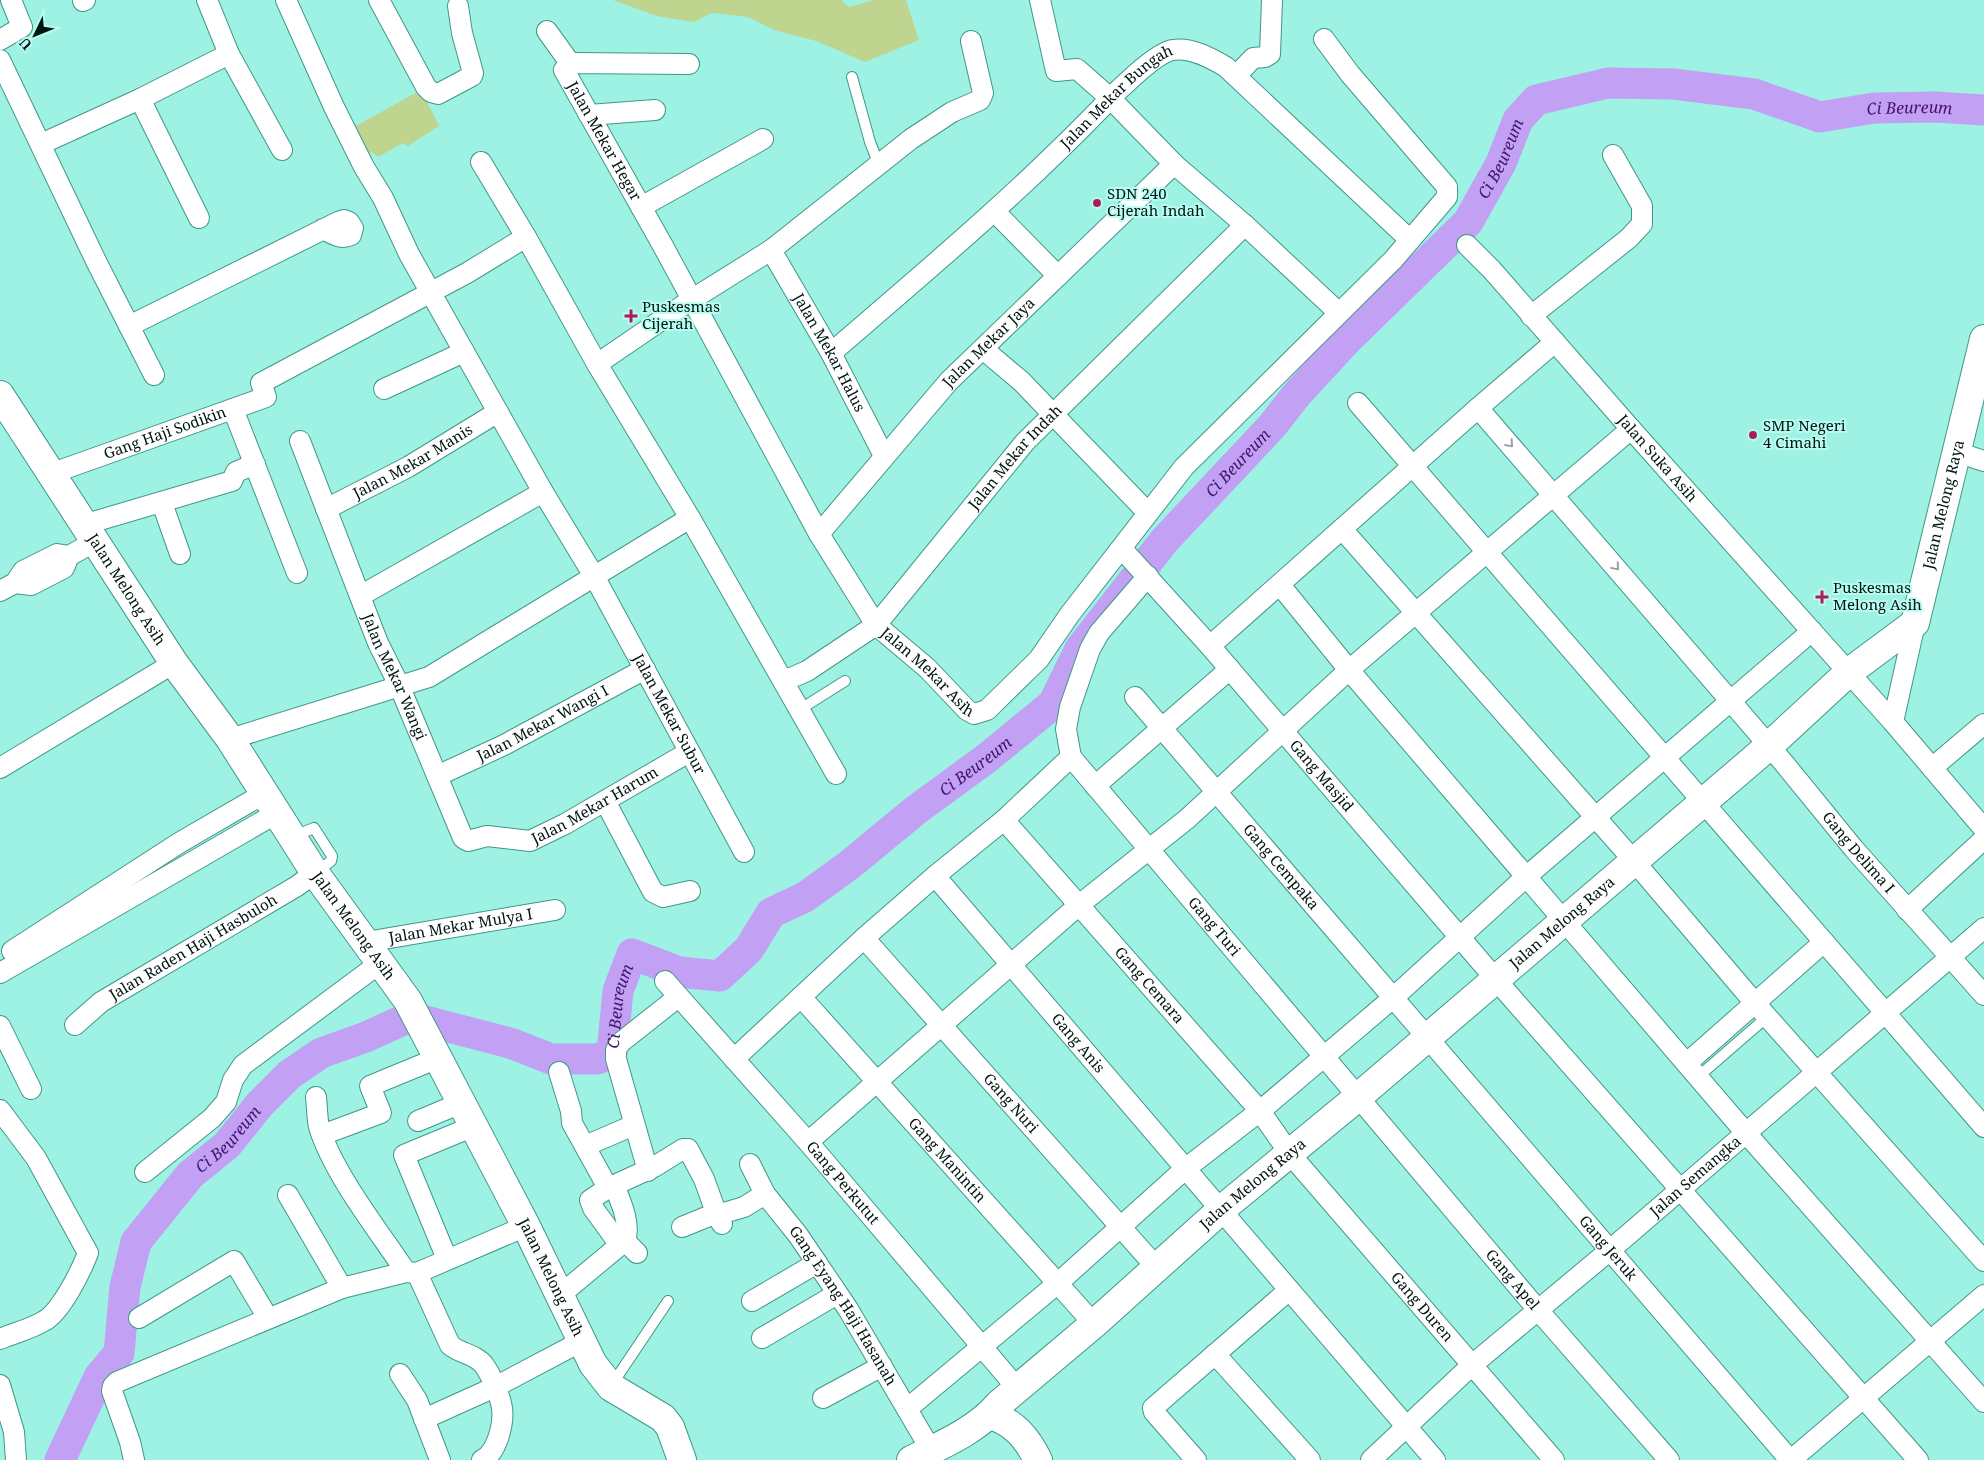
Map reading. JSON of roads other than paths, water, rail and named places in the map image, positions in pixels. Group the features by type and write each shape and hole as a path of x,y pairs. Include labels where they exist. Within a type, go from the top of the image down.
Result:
{"main road":[{"name":"Jalan Melong Raya","path":"921,1455 990,1415 1017,1388 1094,1324 1222,1210 1358,1097 1769,746 1849,672 1914,623 1984,340"},
{"name":"Jalan Melong Asih","path":"0,395 174,663 230,739 315,873 408,1001 526,1226 593,1364 611,1387 663,1418 670,1427 682,1460"},
{"path":"990,1415 1016,1428 1029,1441 1038,1460"}],"street":[{"path":"0,40 22,27 11,0"},
{"path":"207,0 229,54 282,150"},
{"name":"Jalan Mekar Subur","path":"286,0 347,133 364,168 383,198 409,254 543,492 594,576 744,852"},
{"path":"379,0 426,87 431,92 438,94 472,76 473,73 462,32 458,6"},
{"path":"1040,0 1056,71 1077,69 1110,98 1174,164 1245,225 1339,313"},
{"path":"1236,76 1253,58 1265,58 1270,54 1272,0"},
{"path":"547,31 570,63"},
{"path":"1124,552 1148,513 1184,467 1410,240 1442,205 1447,196 1447,186 1350,74 1324,39"},
{"path":"597,364 691,300 771,250 911,139 952,112 981,98 983,92 971,41"},
{"name":"Jalan Mekar Bungah","path":"831,353 995,212 1053,158 1110,98 1159,55 1173,50 1189,51 1207,57 1226,67 1410,240"},
{"path":"42,144 140,99 229,54"},
{"path":"0,60 42,144 96,261 154,375"},
{"name":"Jalan Mekar Hegar","path":"689,64 570,63 566,66 564,74 641,207 819,534"},
{"path":"140,99 199,218"},
{"path":"589,115 656,110"},
{"path":"641,207 763,139"},
{"path":"1531,316 1629,238 1642,224 1642,206 1613,155"},
{"path":"481,162 526,237 597,364 690,518 836,774"},
{"name":"Jalan Mekar Jaya","path":"819,534 949,381 1174,164"},
{"path":"995,212 1058,276"},
{"name":"Jalan Mekar Indah","path":"784,681 807,671 876,625 1025,442 1245,225"},
{"path":"129,326 323,230"},
{"path":"430,292 467,273 526,237"},
{"name":"Jalan Suka Asih","path":"1467,245 1492,270 1631,429 1849,672 1984,829"},
{"name":"Jalan Mekar Halus","path":"771,250 831,353 884,456"},
{"name":"Gang Haji Sodikin","path":"50,474 266,397 261,383 430,292"},
{"path":"1210,646 1413,465 1555,342"},
{"path":"983,349 1054,415 1148,513"},
{"path":"384,389 464,352"},
{"path":"1358,403 1984,1126"},
{"name":"Gang Delima I","path":"1478,408 1554,494 1907,910 1984,995"},
{"path":"233,410 297,573"},
{"name":"Jalan Mekar Manis","path":"326,509 408,467 498,412"},
{"path":"808,1142 1079,905 1187,819 1349,670 1631,429"},
{"name":"Jalan Mekar Wangi","path":"300,441 378,643 399,685 460,834 468,840"},
{"path":"1956,452 1984,461"},
{"path":"7,587 23,571 57,554 69,556 89,533 197,490 232,482 236,472 255,464"},
{"path":"360,596 543,492"},
{"path":"162,503 180,554"},
{"path":"230,739 429,676 690,518"},
{"path":"1342,529 1984,1262"},
{"name":"Jalan Mekar Asih","path":"819,534 876,625 927,668 967,710 974,714 987,710 1039,659 1070,614 1124,552"},
{"name":"Gang Masjid","path":"1124,552 1210,646 1495,979 1918,1460"},
{"path":"734,1059 864,938 934,876 1004,820 1071,757 1066,729 1070,707 1090,649 1099,633 1147,575"},
{"path":"1280,585 1349,670 1745,1132 1984,1402"},
{"path":"1893,722 1914,623"},
{"path":"907,1409 1058,1284 1185,1169 1260,1111 1393,998 1527,876 1812,632"},
{"path":"0,768 174,663"},
{"name":"Jalan Mekar Wangi I","path":"437,776 504,745 645,669"},
{"path":"1095,786 1230,669"},
{"name":"Gang Cempaka","path":"1135,697 1426,1037"},
{"path":"1932,768 1981,733"},
{"name":"Jalan Mekar Harum","path":"468,840 487,836 530,841 605,801 689,752"},
{"name":"Gang Turi","path":"1071,757 1358,1097"},
{"path":"605,801 653,892 663,897 690,891"},
{"path":"0,959 179,844 271,803"},
{"path":"0,973 271,803"},
{"name":"Gang Cemara","path":"1004,820 1260,1111 1290,1154"},
{"path":"1907,910 1984,840"},
{"name":"Jalan Raden Haji Hasbuloh","path":"75,1025 101,1002 297,886 315,873"},
{"name":"Gang Anis","path":"934,876 1222,1210 1288,1291 1408,1426 1435,1460"},
{"name":"Jalan Mekar Mulya I","path":"373,952 555,910"},
{"name":"Jalan Semangka","path":"1371,1460 1472,1365 1609,1251 1884,1012 1984,928"},
{"name":"Gang Nuri","path":"864,938 1157,1268"},
{"path":"1693,1070 1761,1009 1824,942"},
{"path":"145,1172 212,1118 226,1102 233,1080 243,1065 373,952"},
{"name":"Gang Perkutut","path":"665,981 808,1142 1017,1388"},
{"path":"648,1171 634,1125 616,1050 620,1043 678,996"},
{"name":"Gang Manintin","path":"801,997 1094,1324"},
{"path":"0,1026 31,1089"},
{"name":"Gang Jeruk","path":"1426,1037 1790,1460"},
{"path":"322,1135 381,1113 370,1086 432,1046"},
{"path":"559,1072 572,1111 572,1123 584,1146 622,1204 628,1232 628,1247"},
{"path":"316,1097 322,1135 347,1183 411,1272 450,1346 458,1352 478,1359 485,1366 495,1387 502,1408 501,1423 492,1453 482,1460"},
{"name":"Gang Apel","path":"1358,1097 1538,1310 1669,1460"},
{"path":"418,1120 461,1103"},
{"path":"0,1110 36,1158 88,1252 81,1273 70,1291 46,1321 0,1338"},
{"path":"584,1146 634,1125"},
{"path":"447,1259 404,1155 474,1126"},
{"path":"628,1247 590,1202 591,1198 648,1171 686,1148 704,1179 720,1219"},
{"name":"Gang Duren","path":"1290,1154 1554,1460"},
{"name":"Gang Eyang Haji Hasanah","path":"750,1164 765,1194 817,1263 882,1366 907,1409 921,1455"},
{"path":"682,1227 709,1216 720,1219 765,1194"},
{"path":"288,1195 342,1288"},
{"path":"134,1460 130,1442 112,1391 113,1386 268,1318 342,1288 411,1272 526,1226"},
{"path":"560,1295 628,1247"},
{"path":"139,1318 234,1262 268,1318"},
{"path":"752,1301 817,1263"},
{"path":"1196,1460 1154,1412 1153,1408 1288,1291"},
{"path":"762,1338 837,1294"},
{"path":"1790,1460 1984,1295"},
{"path":"424,1419 495,1387 582,1341"},
{"path":"1215,1354 1310,1460"},
{"path":"823,1398 882,1366"},
{"path":"400,1374 417,1400 440,1460"},
{"path":"0,1385 14,1432 16,1460"}],"lane":[{"path":"852,77 870,142 879,165"},
{"path":"799,710 846,681"},
{"path":"611,1387 668,1302"}],"waterway":[{"name":"Ci Beureum","path":"60,1460 99,1377 119,1353 125,1287 136,1242 190,1175 227,1145 260,1104 289,1075 321,1053 366,1037 410,1017 510,1043 551,1059 597,1059 612,1053 618,991 632,954 679,972 720,976 749,949 771,913 805,897 848,866 916,810 987,758 1053,704 1080,649 1164,541 1272,426 1297,394 1346,341 1468,222 1501,163 1518,120 1536,100 1608,83 1673,84 1754,94 1820,117 1874,108 1935,107 1984,110"}],"place":[{"name":"SDN 240 Cijerah Indah","path":"1097,203"},
{"name":"Puskesmas Cijerah","path":"631,316"},
{"name":"SMP Negeri 4 Cimahi","path":"1753,435"},
{"name":"Puskesmas Melong Asih","path":"1822,597"}]}
